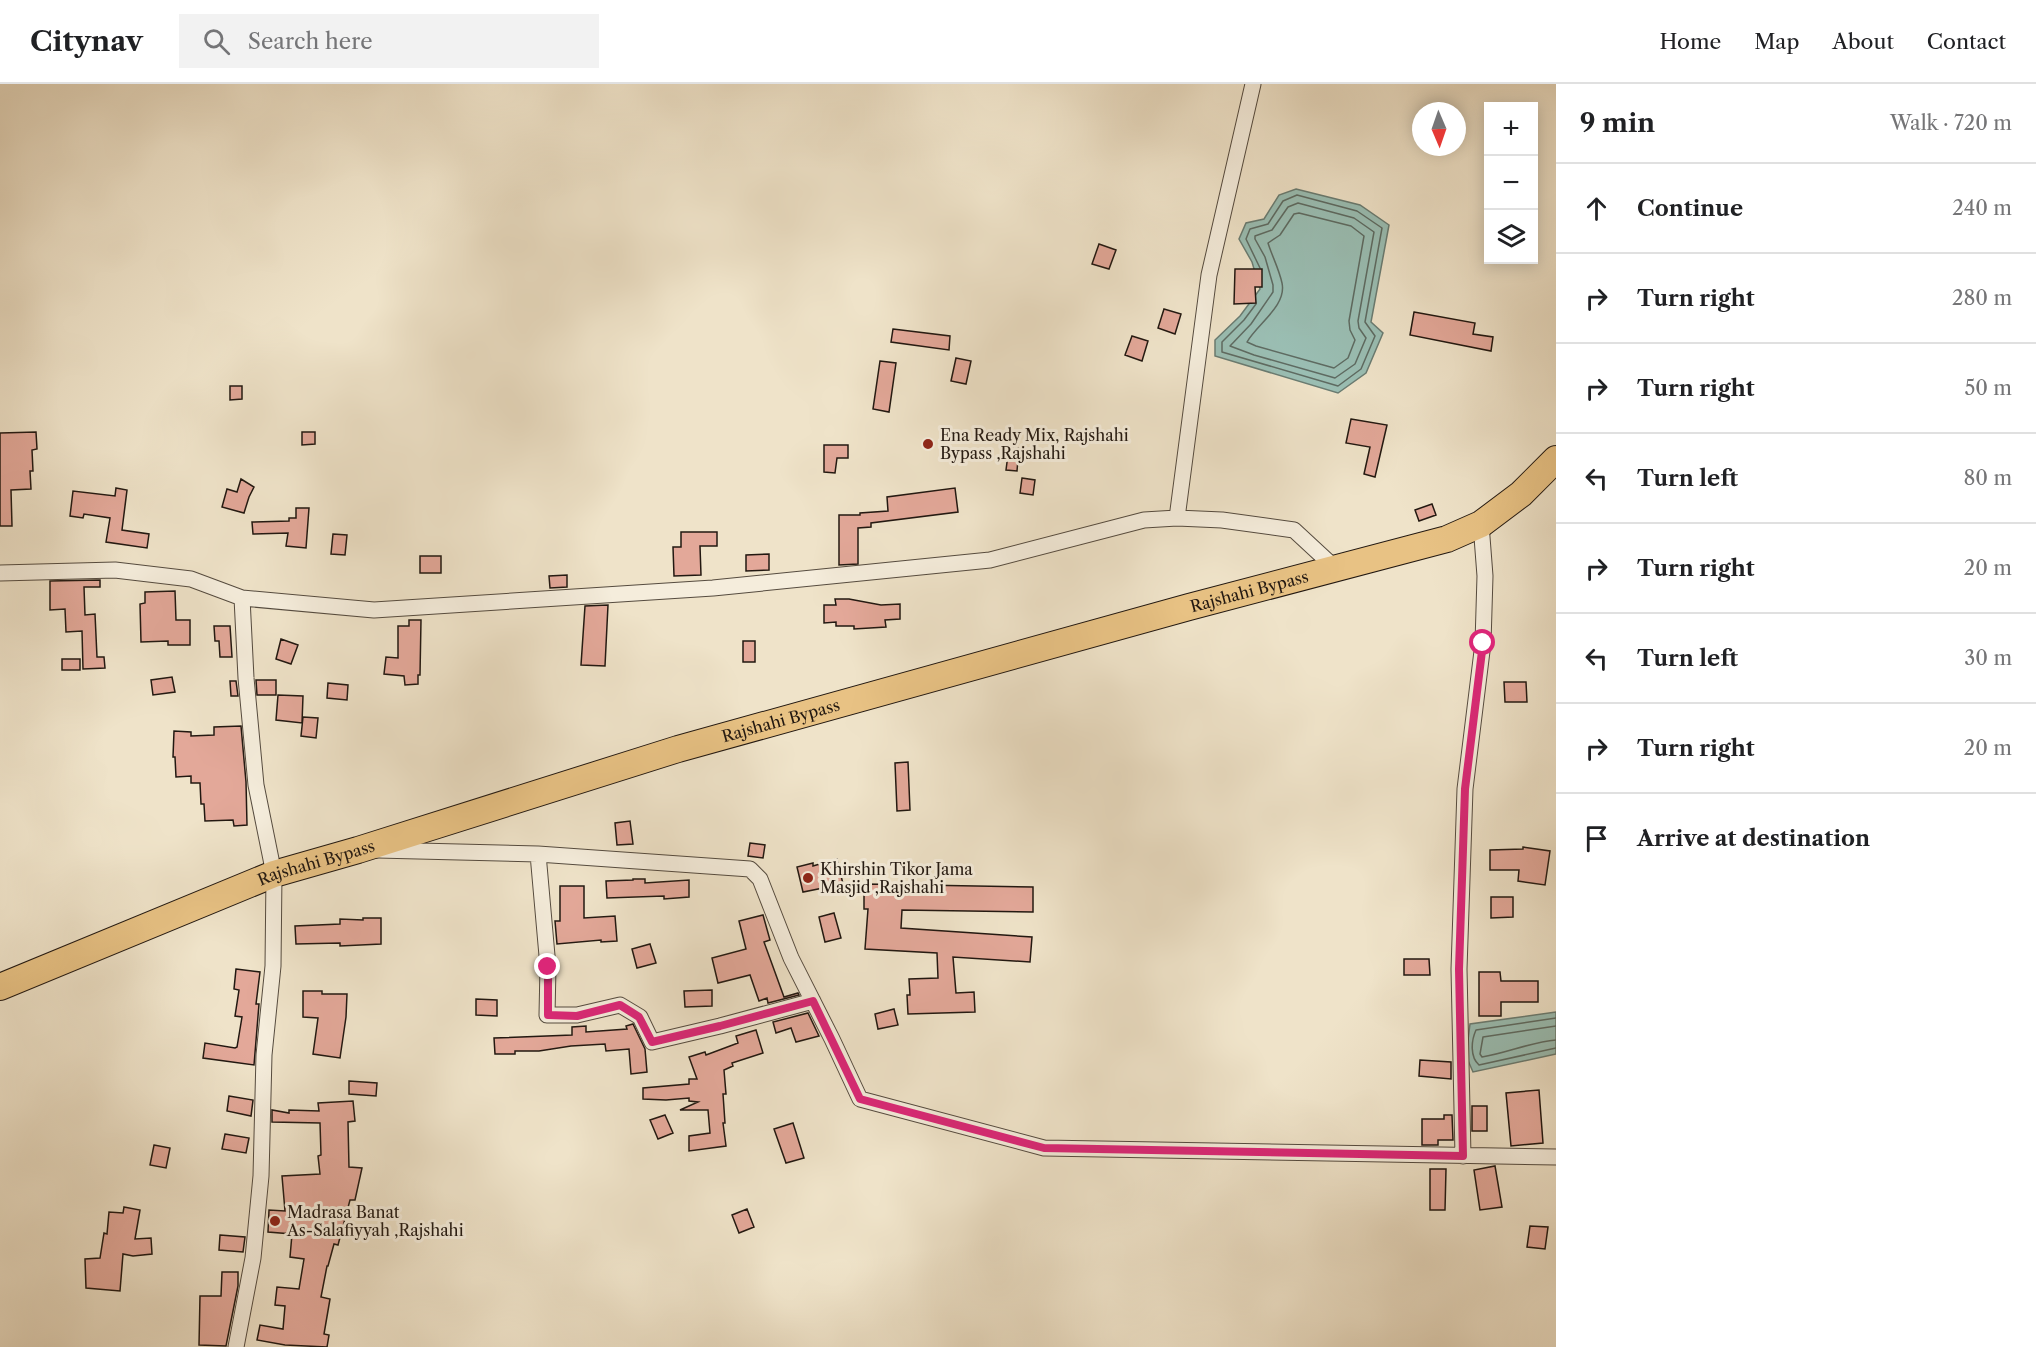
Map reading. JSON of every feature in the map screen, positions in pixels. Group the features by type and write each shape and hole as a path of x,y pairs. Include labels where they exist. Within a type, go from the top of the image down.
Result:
{"highway":[{"name":"Rajshahi Bypass","path":"0,987 274,874 358,850 678,749 1447,539 1481,524 1521,494 1556,459"}],"street":[{"path":"1177,518 1209,275 1253,84"},
{"path":"0,573 115,570 191,579 242,598 374,610 713,588 990,560 1144,520 1177,518 1222,520 1294,530 1335,568"},
{"path":"1463,1156 1460,957 1465,789 1483,643 1485,576 1481,524"},
{"path":"236,1347 253,1258 261,1176 264,1055 273,966 274,874 255,785 242,598"},
{"path":"358,850 538,854 750,869 760,879 791,958 860,1099 1044,1148 1556,1157"},
{"path":"538,854 548,967 548,1015 577,1016 620,1005 639,1017 652,1042 813,1001"}],"water":[{"path":"1296,189 1360,205 1389,225 1371,322 1383,333 1366,373 1338,393 1215,356 1215,340 1240,316 1260,289 1252,262 1239,239 1246,223 1264,219 1279,195"},
{"path":"1556,1012 1556,1054 1473,1072 1466,1056 1470,1024"}],"building":[{"path":"1099,244 1116,250 1109,269 1092,264"},
{"path":"1235,269 1262,269 1262,287 1255,287 1256,303 1234,304"},
{"path":"1164,309 1181,314 1175,334 1158,328"},
{"path":"1414,312 1475,323 1473,334 1493,337 1491,351 1410,335"},
{"path":"893,329 950,336 949,350 891,342"},
{"path":"1132,336 1148,341 1142,361 1125,355"},
{"path":"956,358 971,361 966,384 951,381"},
{"path":"880,361 896,363 889,412 873,409"},
{"path":"230,386 242,386 242,399 230,400"},
{"path":"1351,419 1387,425 1375,477 1364,474 1370,447 1346,443"},
{"path":"36,432 37,449 32,450 33,471 30,471 31,489 11,490 12,526 0,526 0,433"},
{"path":"302,432 315,432 315,444 302,445"},
{"path":"824,445 848,445 848,458 837,458 835,473 824,472"},
{"path":"1009,447 1019,448 1017,471 1006,470"},
{"path":"1022,478 1035,480 1033,495 1020,493"},
{"path":"241,479 254,487 244,513 222,507 227,489 237,492"},
{"path":"116,488 127,490 122,530 149,534 147,548 106,542 110,518 84,514 83,518 70,516 73,491 115,496"},
{"path":"955,488 958,512 871,523 871,527 858,528 858,564 839,565 839,515 888,511 887,497"},
{"path":"1432,504 1436,515 1419,521 1415,510"},
{"path":"296,508 309,508 306,548 286,546 288,533 253,534 252,522 289,521 289,518 296,518"},
{"path":"681,532 717,532 717,546 700,546 701,575 674,576 673,547 681,547"},
{"path":"333,534 347,535 345,555 331,554"},
{"path":"769,554 769,570 746,571 746,555"},
{"path":"420,556 441,556 441,573 420,573"},
{"path":"567,575 567,587 550,588 549,576"},
{"path":"100,580 100,587 84,587 85,615 95,614 97,657 104,657 105,668 83,669 82,631 66,632 65,609 50,610 50,581"},
{"path":"175,591 176,620 190,620 190,645 168,645 168,641 141,642 140,604 145,603 145,592"},
{"path":"835,599 849,599 881,605 900,604 900,619 885,620 886,627 854,629 854,626 836,626 836,622 824,623 824,605 836,605"},
{"path":"608,605 605,666 581,665 585,606"},
{"path":"409,620 421,620 420,675 418,675 418,684 405,685 404,676 384,674 386,657 398,658 398,626 409,626"},
{"path":"214,626 230,626 232,657 220,657 219,641 215,641"},
{"path":"281,639 298,645 291,664 276,659"},
{"path":"743,641 755,641 755,662 743,662"},
{"path":"62,659 80,659 80,670 62,670"},
{"path":"172,677 175,692 153,695 151,680"},
{"path":"256,680 276,680 276,695 257,695"},
{"path":"230,681 236,681 238,696 231,696"},
{"path":"1504,682 1526,682 1527,702 1505,702"},
{"path":"328,683 348,685 347,700 327,698"},
{"path":"278,695 303,696 302,723 276,720"},
{"path":"303,717 318,718 316,738 301,736"},
{"path":"241,726 247,825 234,826 233,820 205,821 200,783 191,783 191,776 176,777 175,757 173,757 174,731 191,732 191,736 214,735 214,727"},
{"path":"908,762 910,810 897,811 895,763"},
{"path":"630,821 633,844 617,845 615,823"},
{"path":"750,843 765,845 763,858 748,856"},
{"path":"1523,847 1550,851 1545,885 1518,881 1519,870 1490,870 1490,850 1523,849"},
{"path":"837,859 843,884 803,892 797,867 813,863 813,866"},
{"path":"645,879 645,883 689,880 689,897 607,898 606,881"},
{"path":"864,884 1033,887 1033,912 902,910 901,928 1032,937 1030,962 953,957 956,993 974,992 975,1012 908,1014 909,979 938,978 937,953 865,949 868,909 864,909"},
{"path":"560,886 584,886 584,918 615,916 617,941 557,944 555,921 560,921"},
{"path":"1491,897 1513,897 1513,917 1491,918"},
{"path":"834,913 841,938 825,942 819,917"},
{"path":"763,915 770,940 764,942 784,997 798,993 799,995 768,1003 767,998 759,1001 750,975 718,983 712,958 746,949 739,921"},
{"path":"363,918 381,918 381,944 340,946 340,943 296,944 295,926 340,924 340,919 363,920"},
{"path":"650,944 656,963 637,968 632,949"},
{"path":"1404,959 1429,959 1430,975 1404,975"},
{"path":"236,969 260,972 256,1004 259,1004 254,1065 203,1058 205,1043 237,1047 242,1017 235,1016 239,990 234,989"},
{"path":"1479,972 1500,972 1501,981 1538,981 1538,1002 1501,1002 1501,1016 1479,1016"},
{"path":"712,990 712,1006 685,1007 684,991"},
{"path":"303,991 347,994 340,1058 313,1054 318,1018 303,1017"},
{"path":"476,999 497,1000 497,1016 476,1015"},
{"path":"894,1009 898,1025 878,1029 875,1014"},
{"path":"808,1013 819,1036 796,1042 791,1028 776,1033 773,1022"},
{"path":"633,1024 645,1049 647,1072 631,1074 629,1049 606,1051 605,1044 539,1051 515,1051 515,1054 495,1054 494,1038 572,1035 572,1027 586,1026 586,1032 627,1029 626,1026"},
{"path":"756,1030 763,1053 732,1063 733,1066 724,1070 726,1094 723,1094 725,1123 723,1123 726,1146 689,1151 689,1136 710,1133 708,1110 680,1110 698,1102 689,1101 689,1098 643,1099 643,1088 689,1084 689,1079 697,1079 689,1057 705,1052 706,1055 738,1043 736,1036"},
{"path":"1420,1060 1451,1062 1451,1079 1419,1076"},
{"path":"349,1081 377,1083 376,1096 349,1094"},
{"path":"1539,1090 1543,1143 1511,1146 1506,1093"},
{"path":"229,1096 253,1100 251,1116 227,1111"},
{"path":"353,1101 355,1121 348,1122 349,1167 362,1168 355,1200 350,1200 338,1245 334,1244 327,1266 321,1297 330,1299 324,1334 329,1335 327,1347 285,1345 257,1340 260,1325 283,1329 285,1306 275,1305 277,1287 299,1289 304,1259 290,1257 292,1234 268,1232 269,1210 285,1211 282,1176 320,1174 318,1156 321,1155 320,1123 272,1122 272,1110 289,1113 289,1110 319,1111 318,1103"},
{"path":"1472,1106 1487,1106 1487,1131 1472,1131"},
{"path":"665,1115 673,1133 658,1139 650,1120"},
{"path":"1444,1115 1452,1115 1453,1140 1438,1140 1438,1145 1422,1145 1422,1119 1444,1119"},
{"path":"793,1123 804,1158 786,1163 774,1129"},
{"path":"225,1134 249,1138 246,1153 222,1149"},
{"path":"154,1145 170,1148 166,1168 150,1165"},
{"path":"1495,1166 1502,1207 1480,1210 1474,1170"},
{"path":"1430,1169 1446,1169 1445,1210 1430,1210"},
{"path":"124,1207 140,1210 135,1239 151,1238 152,1254 133,1256 123,1254 120,1291 86,1288 85,1259 100,1258 104,1233 107,1234 109,1212 123,1213"},
{"path":"747,1209 754,1227 739,1233 732,1215"},
{"path":"1530,1226 1548,1227 1545,1249 1527,1247"},
{"path":"220,1235 245,1237 243,1252 219,1250"},
{"path":"222,1272 238,1272 238,1286 226,1346 199,1345 200,1296 221,1296"}],"place":[{"name":"Ena Ready Mix, Rajshahi Bypass ,Rajshahi","path":"928,444"},
{"name":"Khirshin Tikor Jama Masjid ,Rajshahi","path":"808,878"},
{"name":"Madrasa Banat As-Salafiyyah ,Rajshahi","path":"275,1221"}],"route":[{"path":"548,967 548,1015 577,1016 620,1005 639,1017 652,1042 813,1001 860,1099 1044,1148 1463,1156 1459,969 1465,789 1483,643"}]}
